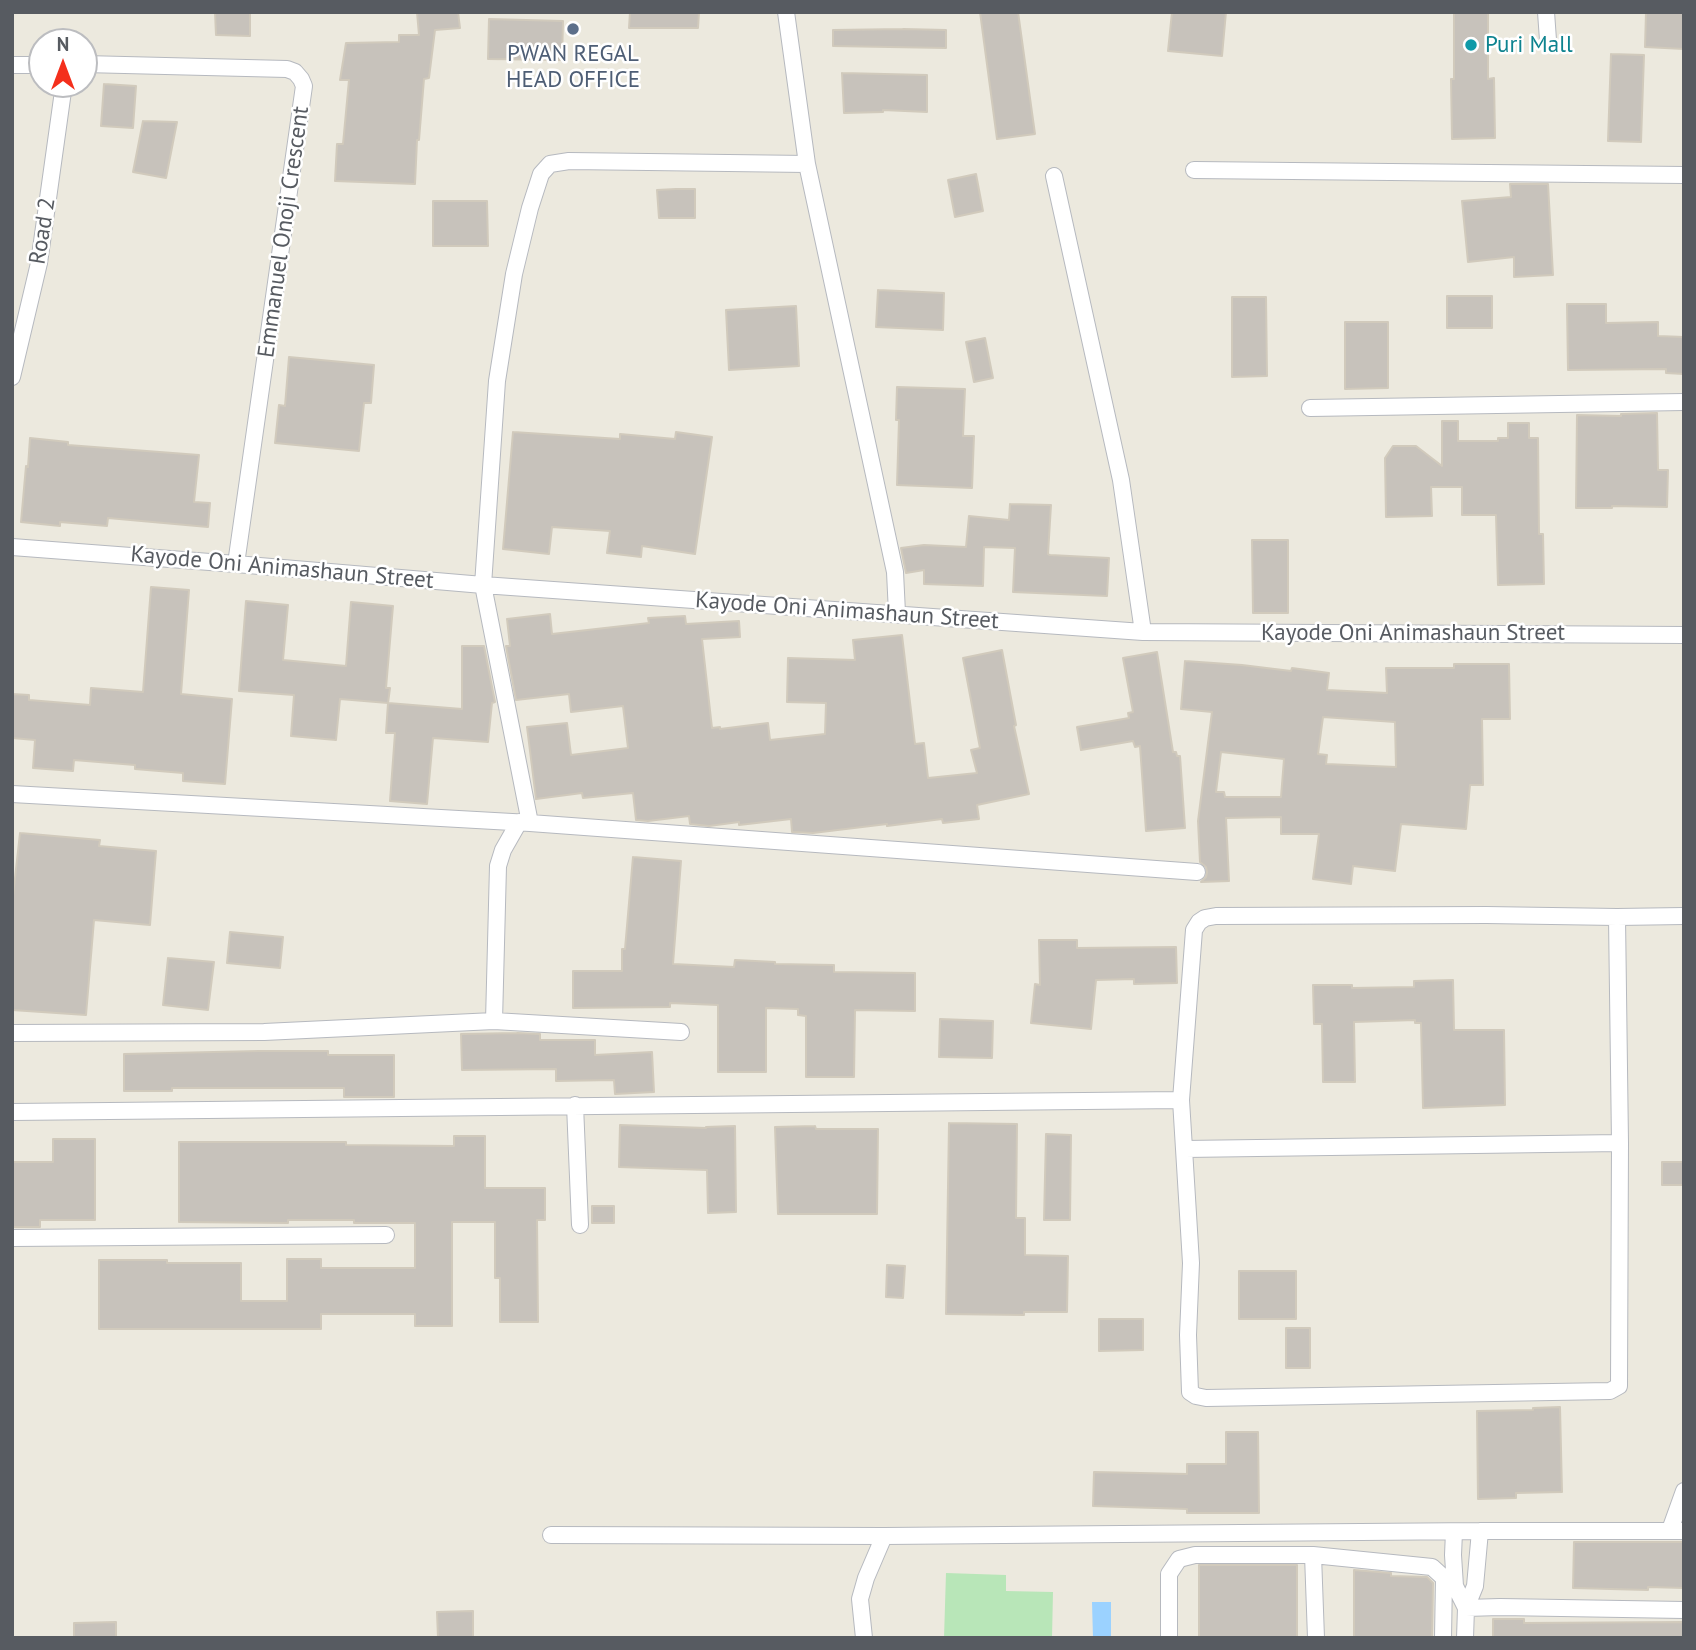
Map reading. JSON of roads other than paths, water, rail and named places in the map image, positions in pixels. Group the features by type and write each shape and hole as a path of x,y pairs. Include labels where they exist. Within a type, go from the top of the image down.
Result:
{"street":[{"path":"786,12 807,164 895,572 897,613"},
{"path":"1546,12 1548,40"},
{"name":"Emmanuel Onoji Crescent","path":"98,64 287,69 295,72 304,86 236,564"},
{"name":"Road 2","path":"12,377 39,263 62,98"},
{"path":"494,1021 498,866 503,850 525,823 483,585 497,381 514,274 541,174 550,164 569,161 807,164"},
{"path":"1194,170 1684,175"},
{"path":"1054,176 1121,480 1143,632"},
{"path":"1310,408 1684,402"},
{"name":"Kayode Oni Animashaun Street","path":"12,547 483,585 1143,632 1684,635"},
{"path":"12,794 525,823 1197,872"},
{"path":"1617,917 1619,1386 1596,1391 1206,1398 1190,1392 1188,1335 1191,1263 1181,1100 1194,930 1199,922 1216,916 1684,916"},
{"path":"12,1033 264,1032 494,1021 681,1032"},
{"path":"12,1112 1181,1100"},
{"path":"575,1105 580,1225"},
{"path":"1185,1149 1620,1143"},
{"path":"12,1238 386,1235"},
{"path":"551,1535 884,1536 1677,1531 1684,1491"},
{"path":"1465,1638 1466,1608 1475,1586 1480,1531"},
{"path":"1454,1532 1455,1586 1466,1608"},
{"path":"864,1638 860,1600 866,1578 884,1536"},
{"path":"1169,1638 1169,1574 1180,1559 1195,1555 1313,1555 1432,1567 1444,1578 1443,1638"},
{"path":"1313,1555 1316,1638"},
{"path":"1466,1608 1684,1610"}],"water":[{"path":"1092,1602 1111,1602 1111,1638 1093,1638"}],"place":[{"name":"PWAN REGAL HEAD OFFICE","path":"573,29"},
{"name":"Puri Mall","path":"1471,45"}]}
